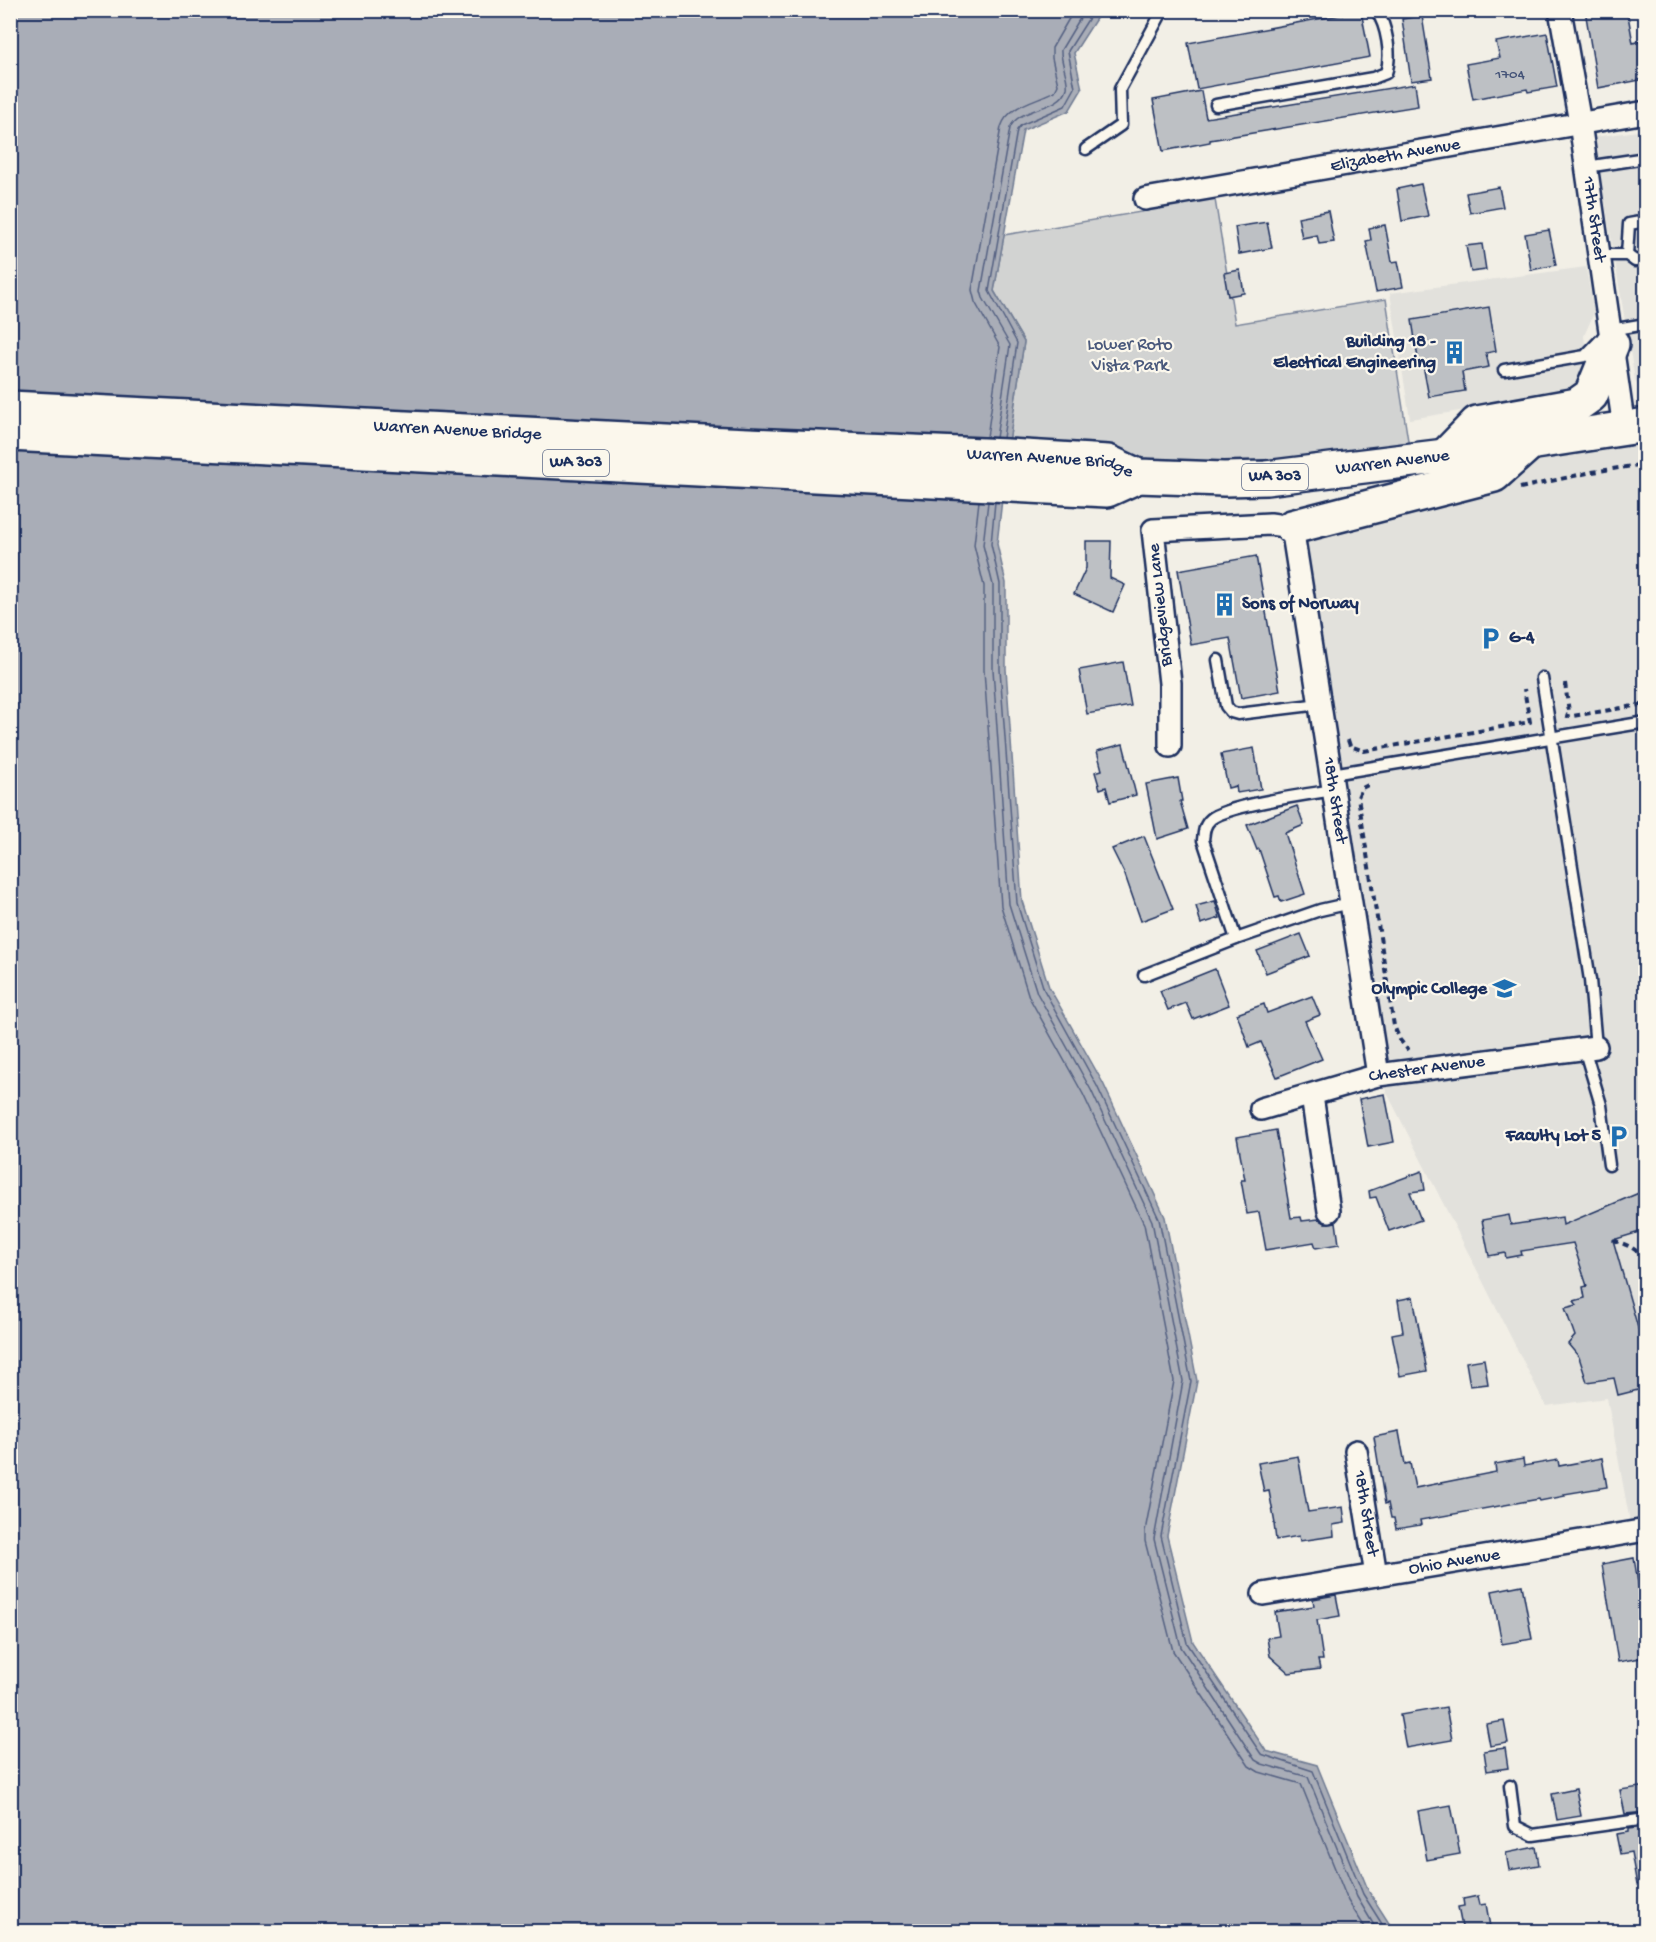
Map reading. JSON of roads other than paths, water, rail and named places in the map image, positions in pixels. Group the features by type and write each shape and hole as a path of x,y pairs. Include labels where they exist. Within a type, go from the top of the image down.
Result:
{"main road":[{"path":"1445,456 1477,423 1577,405 1591,395 1611,337"},
{"name":"Warren Avenue Bridge","path":"10,408 1018,456 1108,462 1138,476"},
{"name":"Warren Avenue","path":"1138,476 1266,478 1445,456 1635,427"},
{"name":"Warren Avenue Bridge","path":"10,434 1107,490 1138,476"},
{"path":"1292,526 1494,475 1530,443"}],"street":[{"name":"17th Street","path":"1560,10 1580,123 1611,337 1635,427"},
{"name":"Elizabeth Avenue","path":"1145,199 1646,112"},
{"name":"Bridgeview Lane","path":"1170,746 1170,683 1153,530 1270,524 1292,526"},
{"name":"18th Street","path":"1292,526 1378,1076"},
{"name":"Chester Avenue","path":"1261,1109 1378,1076 1590,1048"},
{"path":"1312,1096 1329,1211"},
{"name":"18th Street","path":"1356,1451 1376,1575"},
{"name":"Ohio Avenue","path":"1263,1594 1646,1530"}],"lane":[{"path":"1086,149 1122,125 1120,89 1163,10"},
{"path":"1215,105 1373,78 1386,73 1389,63 1383,20 1376,10"},
{"path":"1586,167 1646,158"},
{"path":"1627,255 1629,224 1646,221"},
{"path":"1599,255 1627,255 1635,261 1646,259"},
{"path":"1504,370 1585,356 1611,337 1646,324"},
{"path":"1218,660 1226,706 1231,712 1238,714 1320,704"},
{"path":"1542,678 1590,980 1590,1048 1609,1165"},
{"path":"1236,939 1203,840 1206,825 1212,818 1333,782 1552,738 1646,722"},
{"path":"1144,975 1236,939 1320,910 1351,903"},
{"path":"1510,1786 1515,1826 1533,1834 1646,1819"}],"water":[{"path":"11,11 1101,11 1074,53 1082,89 1069,111 1023,130 994,291 1024,342 1007,455 997,544 1006,583 1006,669 1022,901 1049,987 1103,1083 1165,1217 1197,1381 1167,1536 1193,1642 1266,1751 1317,1765 1369,1892 1394,1931 11,1932"}],"place":[{"name":"Building 18 - Electrical Engineering","path":"1454,352"},
{"name":"Sons of Norway","path":"1224,604"},
{"name":"G-4","path":"1491,638"},
{"name":"Olympic College","path":"1505,989"},
{"name":"Faculty Lot 5","path":"1619,1136"}],"park label":[{"name":"Lower Roto Vista Park","path":"1130,355"}]}
